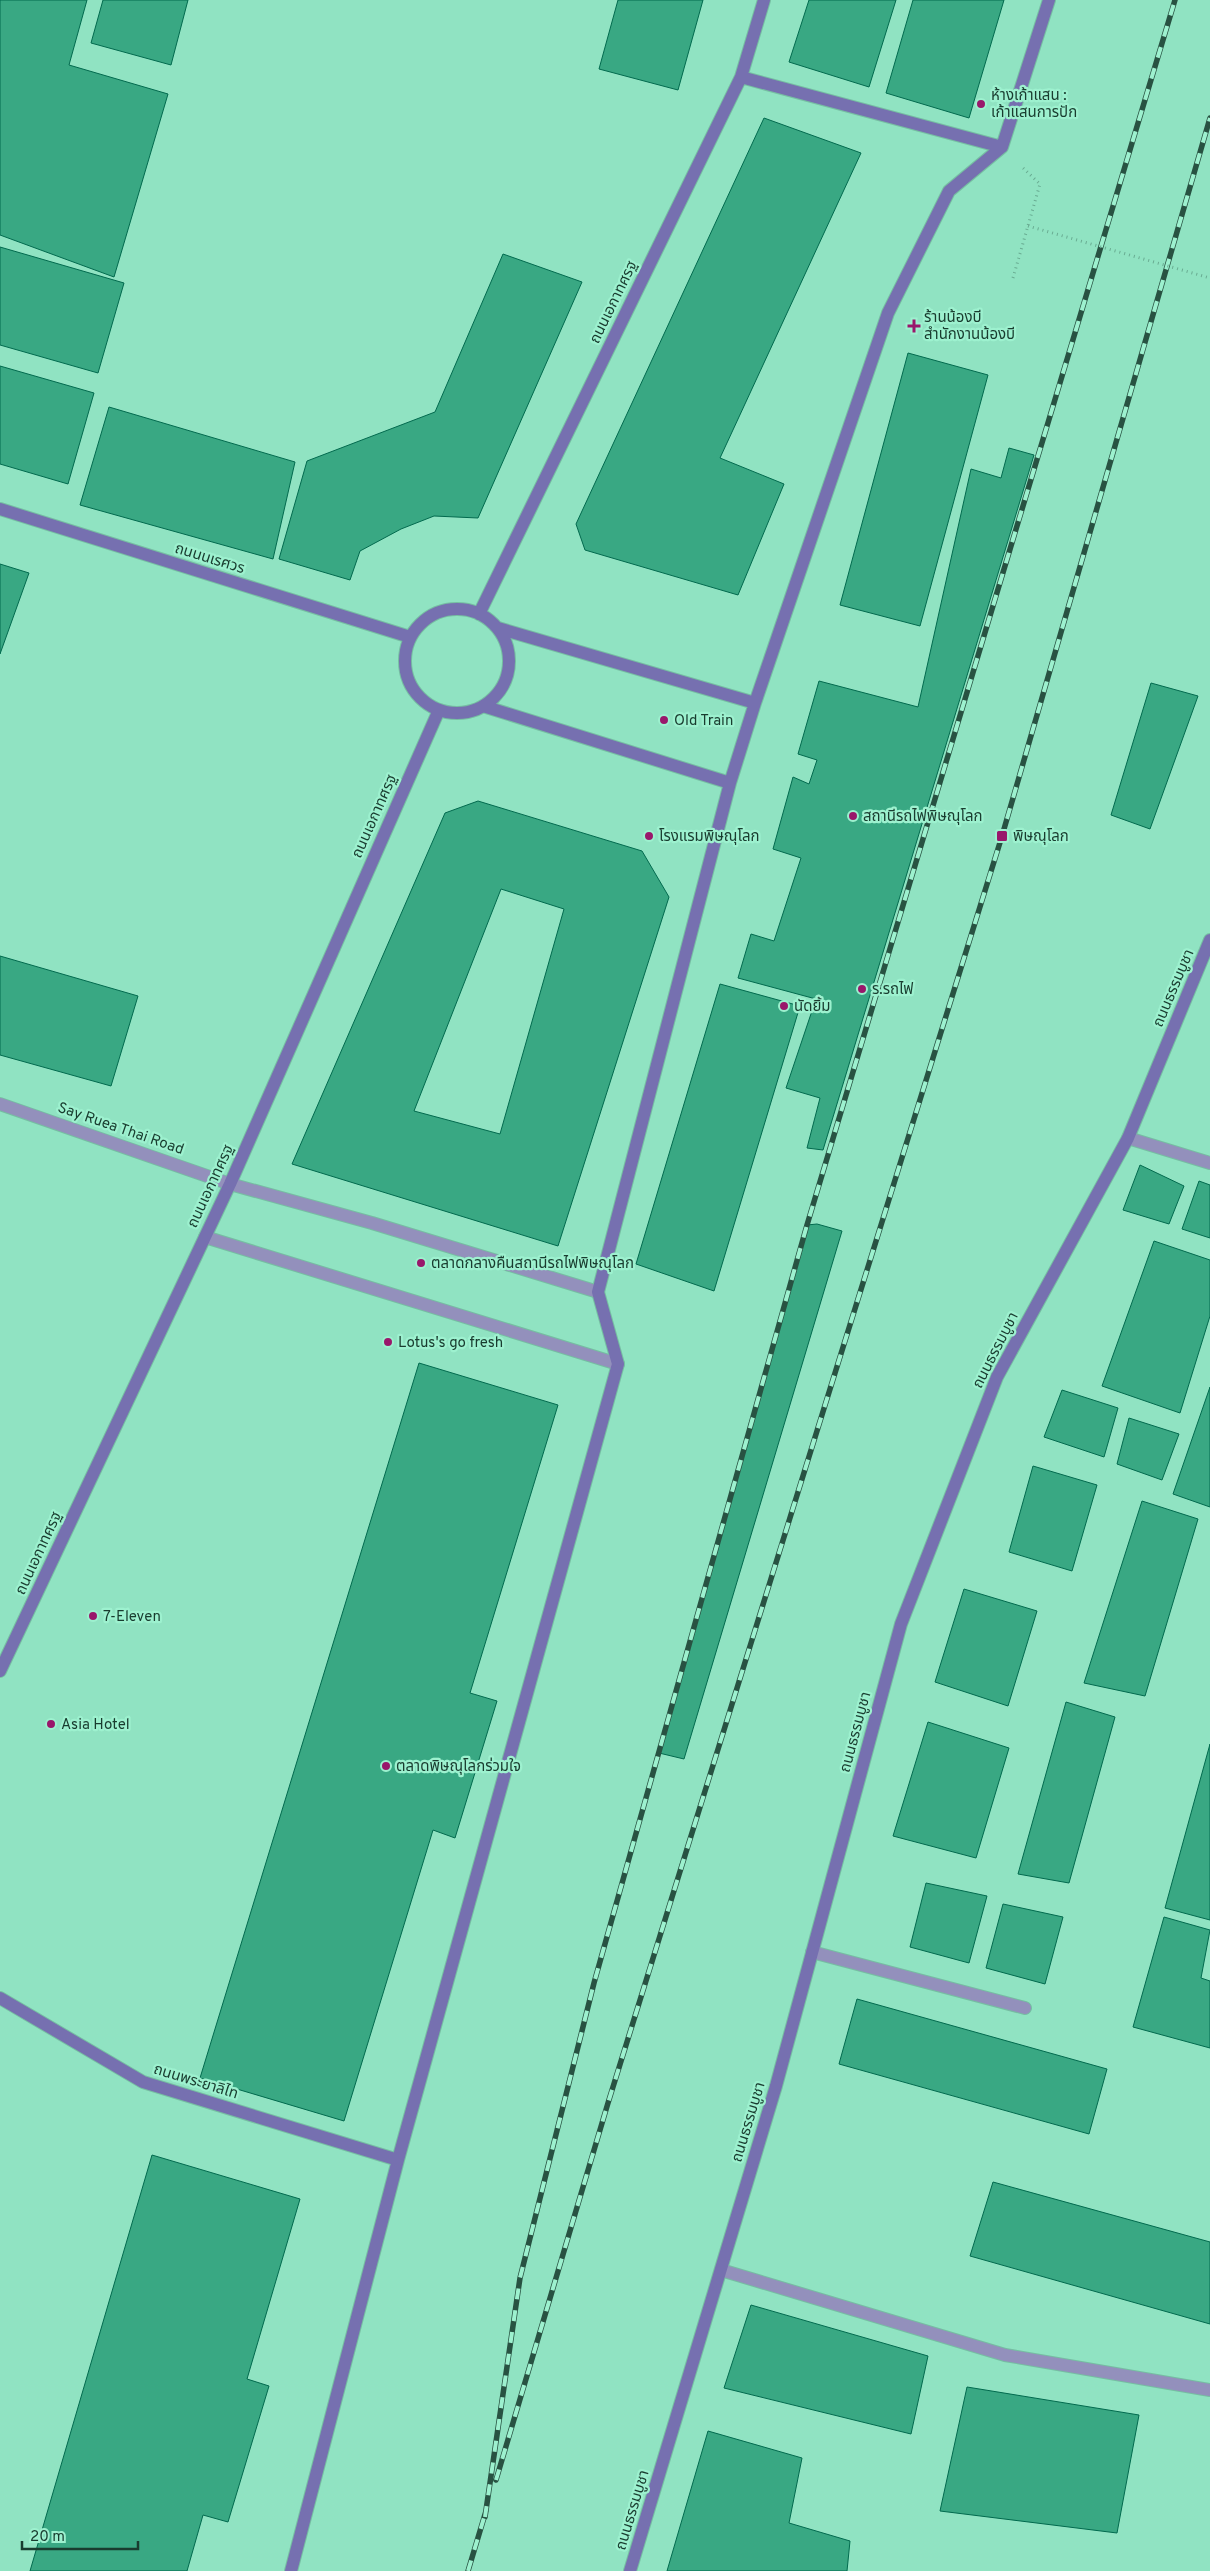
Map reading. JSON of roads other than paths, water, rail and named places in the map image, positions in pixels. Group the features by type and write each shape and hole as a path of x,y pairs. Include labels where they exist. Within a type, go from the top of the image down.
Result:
{"main road":[{"name":"ถนนเอกาทศรฐ","path":"479,614 741,77 764,0"},
{"path":"292,2571 398,2160 618,1364 598,1292 730,782 755,703 888,313 949,191 1002,147 1049,0"},
{"path":"741,77 1002,147"},
{"name":"ถนนนเรศวร","path":"0,509 410,638"},
{"path":"498,628 506,644 509,662 506,679 497,695 483,706 469,712 453,714 423,702 412,688 405,672 404,654 410,638 419,624 432,615 447,609 463,609 479,614 498,628 755,703"},
{"path":"483,706 730,782"},
{"name":"ถนนเอกาทศรฐ","path":"0,1671 230,1184 439,710"},
{"name":"ถนนธรรมบูชา","path":"630,2571 776,2086 901,1624 997,1377 1128,1138 1210,940"},
{"name":"ถนนพระยาลิไท","path":"0,1998 143,2082 398,2160"}],"street":[{"name":"Say Ruea Thai Road","path":"0,1104 230,1184 372,1223 598,1292"},
{"path":"1128,1138 1210,1163"},
{"path":"205,1237 618,1364"},
{"path":"812,1952 1025,2008"},
{"path":"721,2270 1005,2355 1210,2390"}],"railway":[{"path":"485,2517 520,2278 594,1983 807,1225 1175,0"},
{"path":"496,2480 608,2103 1002,836 1210,118"},
{"path":"468,2571 486,2511"}],"place":[{"name":"ห้างเก้าแสน : เก้าแสนการปัก","path":"981,104"},
{"name":"ร้านน้องบี สำนักงานน้องบี","path":"914,326"},
{"name":"Old Train","path":"664,720"},
{"name":"สถานีรถไฟพิษณุโลก","path":"853,816"},
{"name":"โรงแรมพิษณุโลก","path":"649,836"},
{"name":"พิษณุโลก","path":"1002,836"},
{"name":"ร.รถไฟ","path":"862,989"},
{"name":"นัดยิ้ม","path":"784,1006"},
{"name":"ตลาดกลางคืนสถานีรถไฟพิษณุโลก","path":"421,1263"},
{"name":"Lotus's go fresh","path":"388,1342"},
{"name":"7-Eleven","path":"93,1616"},
{"name":"Asia Hotel","path":"51,1724"},
{"name":"ตลาดพิษณุโลกร่วมใจ","path":"386,1766"}]}
